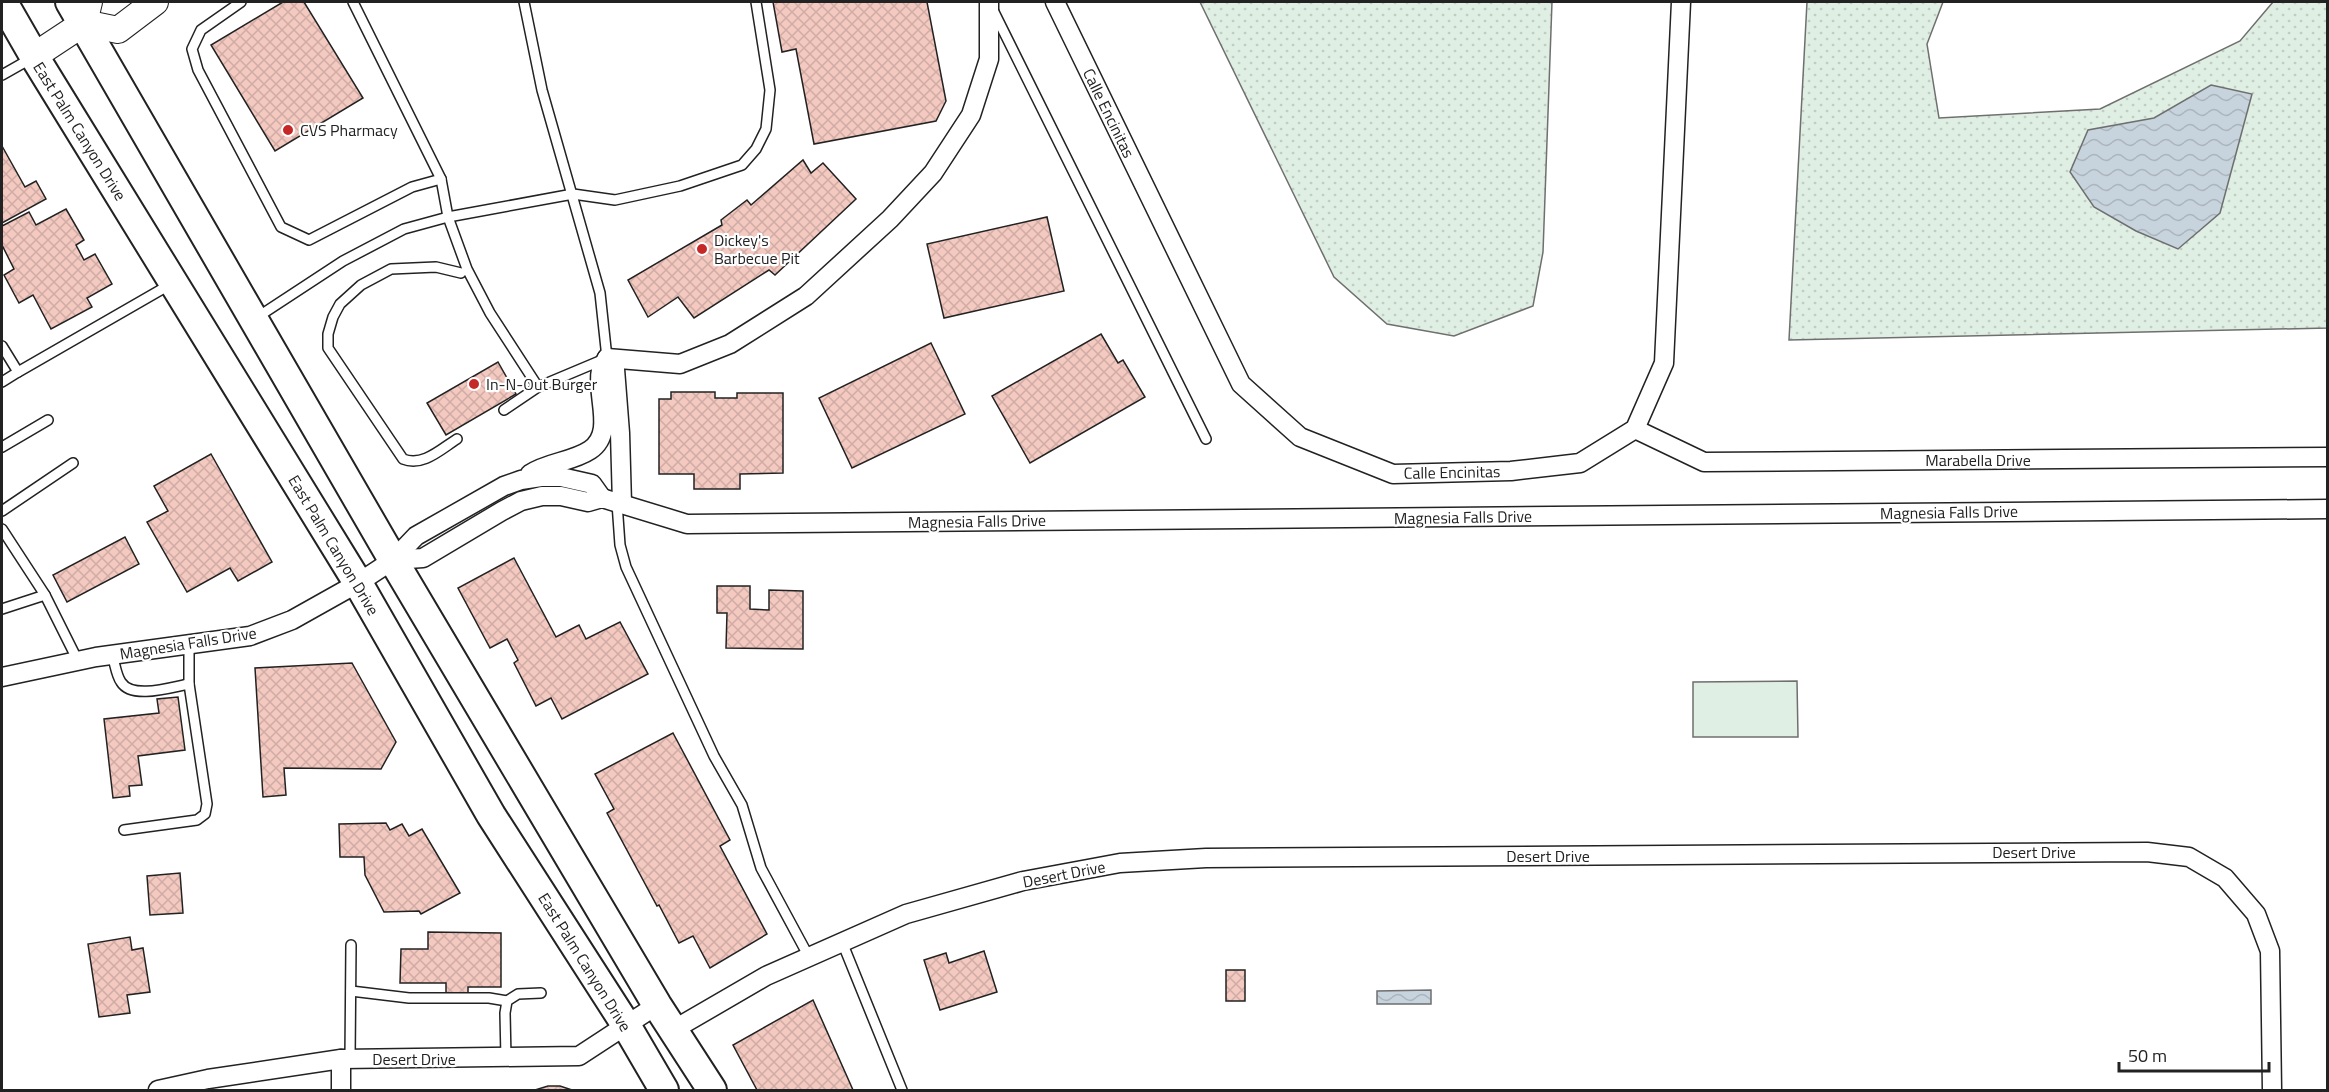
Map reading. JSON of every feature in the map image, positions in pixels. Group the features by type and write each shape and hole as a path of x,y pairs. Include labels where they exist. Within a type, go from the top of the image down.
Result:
{"main road":[{"name":"East Palm Canyon Drive","path":"3,2 358,583 491,815 626,1025 664,1090"},
{"path":"81,9 118,30 155,2"},
{"path":"34,56 81,9"},
{"path":"81,9 254,319 393,560 657,1005 712,1090"}],"street":[{"path":"607,358 680,364 730,344 806,296 890,219 933,173 971,115 989,59 989,2"},
{"name":"Calle Encinitas","path":"1055,2 1241,384 1300,437 1393,474 1512,471 1580,463 1635,429"},
{"path":"1635,429 1664,363 1681,2"},
{"path":"516,482 537,469 588,452 594,447 603,428 601,371 607,358"},
{"path":"607,358 615,369 620,433 614,501"},
{"name":"Marabella Drive","path":"1635,429 1704,462 2328,457"},
{"name":"Magnesia Falls Drive","path":"2,677 112,655 250,636 292,620 358,583 393,560 416,536 504,486 516,482 541,477 561,477 592,484 614,501"},
{"name":"Magnesia Falls Drive","path":"393,560 423,558 521,501 542,495 588,501 614,501 687,524 2328,509"},
{"name":"Desert Drive","path":"673,1030 766,976 906,914 1023,881 1131,863 1206,858 2147,852 2189,857 2225,878 2256,914 2270,951 2272,1090"},
{"name":"Desert Drive","path":"158,1090 208,1079 346,1059 579,1056 657,1005"},
{"path":"341,1090 346,1059"}],"lane":[{"path":"241,2 201,30 192,49 198,70 280,226 309,240 411,187 441,179"},
{"path":"353,2 441,179 448,217 467,269 538,387"},
{"path":"504,410 538,387 607,358 600,293 542,90 524,2"},
{"path":"254,319 343,261 404,229 448,217 573,194 615,200 680,186 742,165 756,149 766,129 770,90 756,2"},
{"path":"989,2 1206,439"},
{"path":"2,75 34,56"},
{"path":"457,439 423,460 411,462 403,459 328,348 328,334 340,304 361,285 391,269 436,267 461,273"},
{"path":"2,382 174,283"},
{"path":"2,346 18,372"},
{"path":"2,447 48,420"},
{"path":"2,512 73,463"},
{"path":"614,501 620,545 626,567 714,756 742,806 760,868 809,957"},
{"path":"2,529 45,595 78,661"},
{"path":"2,609 45,595"},
{"path":"124,830 196,820 205,814 207,804 189,684 189,645"},
{"path":"112,655 120,682 128,690 141,692 189,684"},
{"path":"842,942 902,1090"},
{"path":"346,1059 351,991 351,945"},
{"path":"351,991 409,998 507,1000 518,993 541,993"},
{"path":"506,1058 507,1000"}],"green space":[{"path":"1200,2 1552,2 1543,252 1533,306 1454,336 1387,324 1334,277"},
{"path":"1807,2 1943,2 1927,44 1939,118 2100,109 2240,41 2273,2 2327,2 2327,328 1789,340"},
{"path":"1797,681 1798,737 1693,737 1693,682"}],"water":[{"path":"2211,85 2252,94 2220,213 2178,249 2136,231 2094,207 2070,172 2088,130 2154,118"},
{"path":"1431,990 1431,1004 1377,1004 1377,991"}],"building":[{"path":"283,2 304,2 363,98 275,151 211,45"},
{"path":"773,2 927,2 946,101 936,121 814,144 796,49 782,52"},
{"path":"2,146 25,187 36,181 46,199 2,223"},
{"path":"803,160 811,173 823,163 856,199 775,275 769,270 694,318 678,297 648,317 628,280 722,225 721,220 747,200 751,205"},
{"path":"66,209 84,240 76,245 84,260 95,254 112,284 87,298 92,307 51,329 33,295 19,303 4,275 14,269 2,245 2,226 29,212 36,225"},
{"path":"1047,217 1064,291 944,318 927,244"},
{"path":"1101,334 1118,363 1123,360 1145,397 1030,463 992,396"},
{"path":"931,343 965,414 852,468 819,398"},
{"path":"498,362 516,394 446,435 427,403"},
{"path":"671,392 715,392 715,398 737,398 737,393 783,393 783,473 740,474 740,489 694,489 694,474 659,474 659,399 671,399"},
{"path":"211,454 272,562 238,581 230,568 187,592 147,522 168,511 154,486"},
{"path":"125,537 139,564 67,602 53,575"},
{"path":"514,558 556,637 579,625 586,639 620,622 648,674 562,719 551,698 536,706 514,663 518,660 507,639 490,648 458,588"},
{"path":"717,586 750,586 750,609 769,610 769,590 803,591 803,649 726,648 727,613 717,613"},
{"path":"352,663 396,742 381,769 284,768 286,795 263,797 255,668"},
{"path":"178,697 185,750 138,756 142,785 129,786 130,796 113,798 104,719 159,713 157,699"},
{"path":"673,733 730,840 720,846 767,934 710,968 693,936 679,943 659,905 657,906 607,813 614,809 595,774"},
{"path":"386,823 390,830 402,824 409,836 422,829 460,893 421,914 419,911 384,912 365,875 364,857 340,857 339,824"},
{"path":"180,873 183,913 150,915 147,876"},
{"path":"428,932 501,933 501,987 468,987 468,993 446,993 446,983 400,983 401,949 428,949"},
{"path":"130,937 132,950 143,948 150,992 127,995 130,1013 99,1017 88,944"},
{"path":"984,951 997,992 940,1010 924,960 946,953 949,963"},
{"path":"1226,970 1245,970 1245,1001 1226,1001"},
{"path":"813,1000 853,1090 757,1090 733,1045"},
{"path":"548,1086 560,1086 572,1090 535,1090"}],"place":[{"name":"CVS Pharmacy","path":"288,130"},
{"name":"Dickey's Barbecue Pit","path":"702,249"},
{"name":"In-N-Out Burger","path":"474,384"}]}
